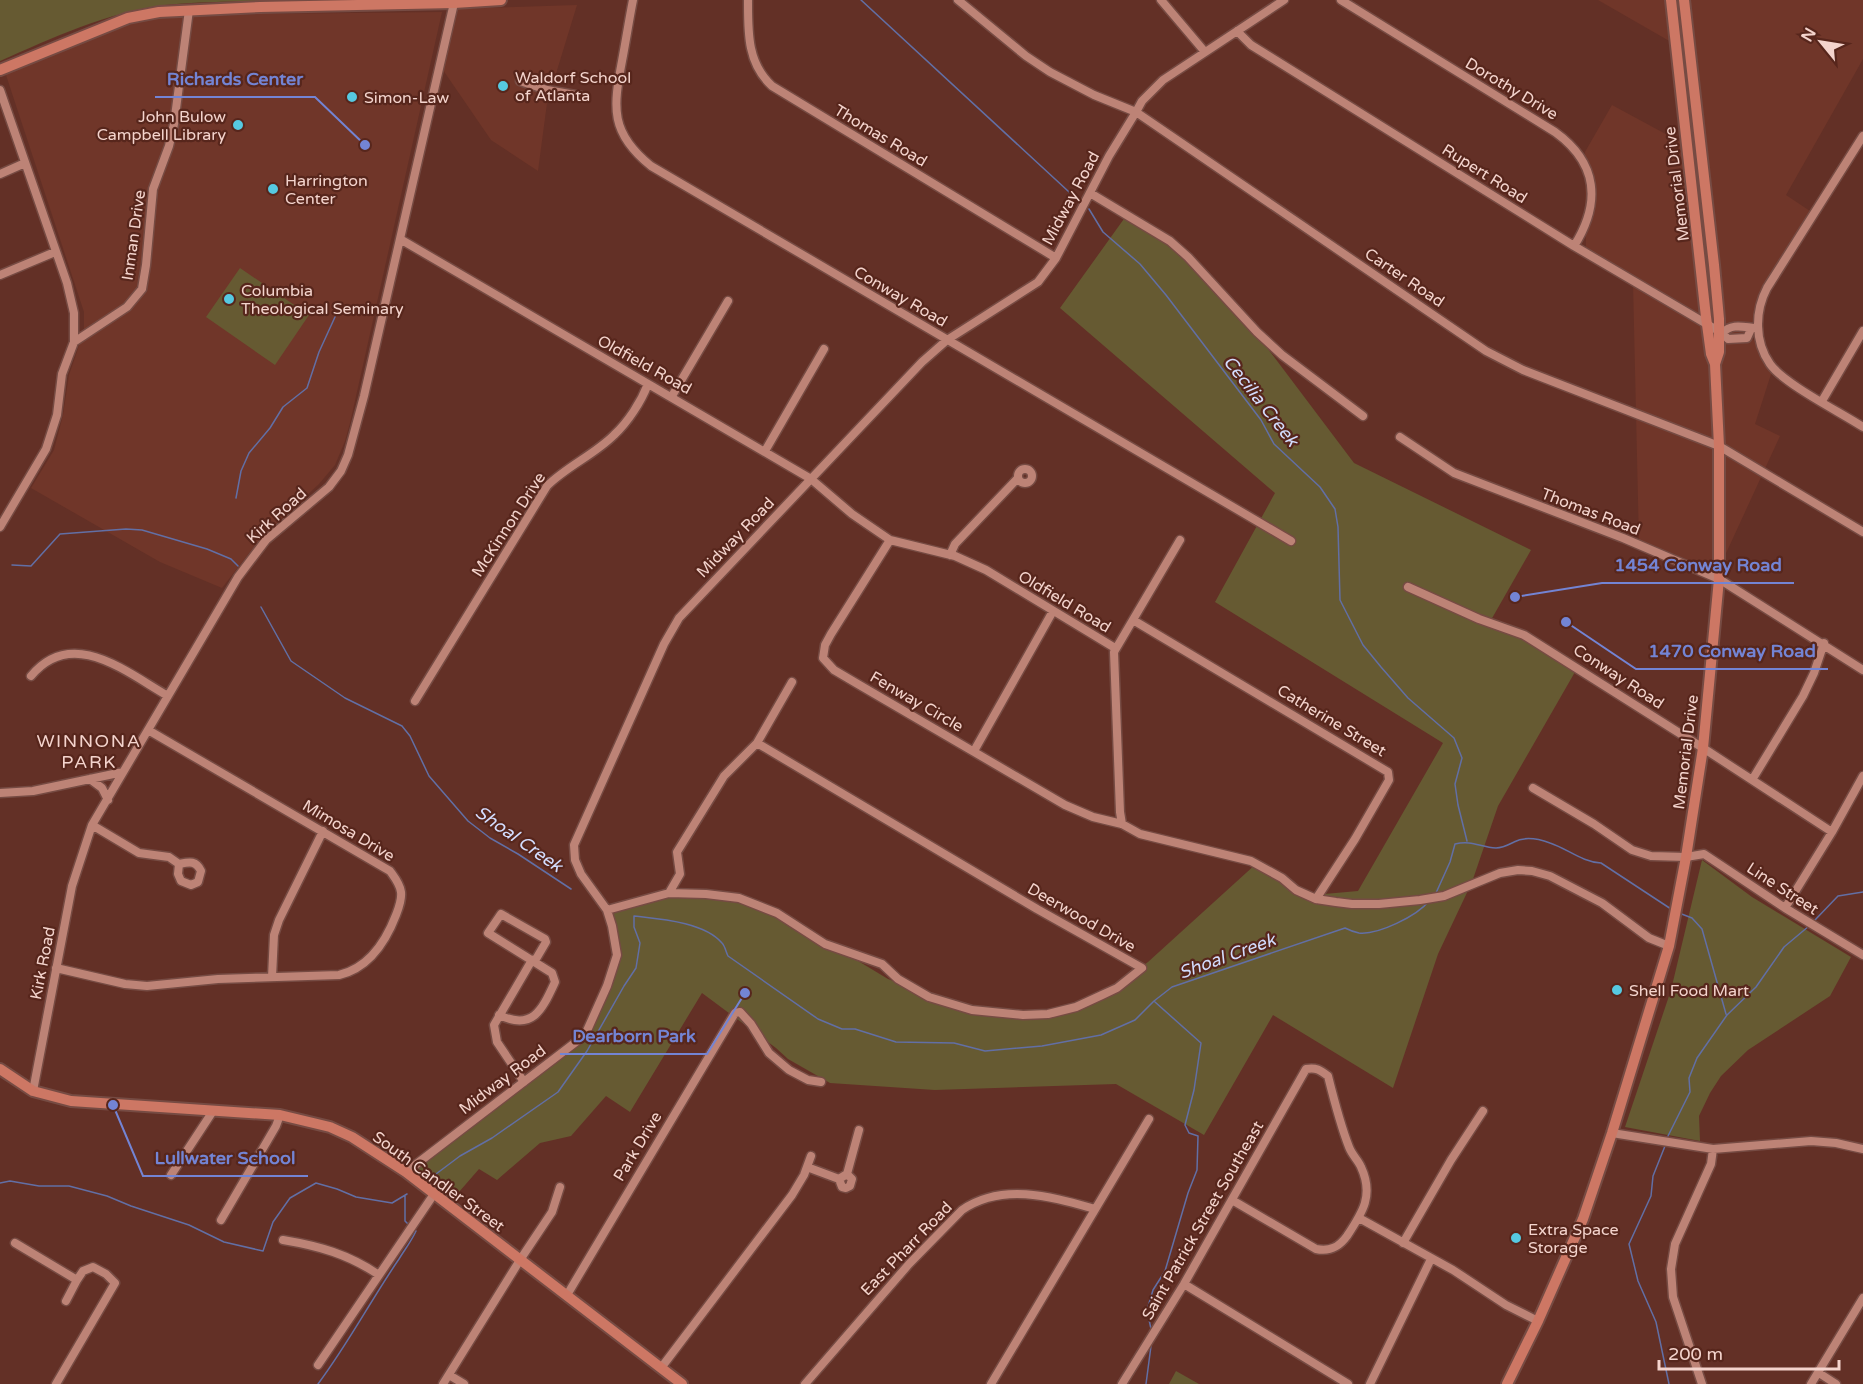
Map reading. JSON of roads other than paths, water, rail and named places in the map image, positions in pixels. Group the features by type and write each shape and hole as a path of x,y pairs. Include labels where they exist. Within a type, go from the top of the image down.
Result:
{"main road":[{"path":"0,70 128,18 189,10 501,0"},
{"name":"Memorial Drive","path":"1507,1384 1583,1220 1612,1133 1669,946 1703,748 1719,579 1719,446 1715,364 1711,354 1707,326 1671,0"},
{"name":"Memorial Drive","path":"1684,0 1720,333 1719,352 1715,364"},
{"name":"South Candler Street","path":"0,1070 33,1091 71,1101 280,1115 330,1127 352,1137 406,1172 682,1384"}],"street":[{"name":"Conway Road","path":"633,0 615,97 616,114 627,142 636,154 651,166 1291,541"},
{"name":"Thomas Road","path":"748,0 750,49 762,77 772,86 1056,258"},
{"name":"Carter Road","path":"958,0 1026,56 1050,72 1073,85 1136,112 1486,351 1523,369 1719,446 1863,532"},
{"path":"1161,0 1205,52"},
{"name":"Midway Road","path":"406,1172 585,1035 607,986 617,955 607,910 581,874 575,860 574,845 664,644 679,618 922,362 947,340 1038,282 1056,258 1142,101 1163,80 1284,0"},
{"name":"Dorothy Drive","path":"1341,0 1555,132 1577,151 1585,163 1591,180 1592,196 1583,232 1574,246"},
{"name":"Kirk Road","path":"33,1091 72,886 92,825 220,605 256,552 276,530 329,487 341,471 348,455 364,396 454,3"},
{"name":"Inman Drive","path":"74,342 127,307 142,289 153,189 169,146 174,124 189,10"},
{"name":"Rupert Road","path":"1237,31 1251,45 1728,339 1747,338 1755,328"},
{"path":"520,81 547,90 581,96"},
{"path":"0,90 54,252 67,283 74,313 74,342 62,374 57,415 46,449 2,521"},
{"path":"1863,136 1767,288 1759,308 1755,328 1762,349 1771,365 1786,379 1863,427"},
{"path":"0,174 25,163"},
{"path":"1090,193 1170,241 1282,355 1363,416"},
{"name":"Oldfield Road","path":"400,238 811,478 852,513 890,540 950,555 986,570 1115,648 1122,824"},
{"path":"0,275 54,252"},
{"path":"672,396 728,301"},
{"path":"1822,401 1863,331"},
{"path":"765,451 824,349"},
{"name":"McKinnon Drive","path":"415,701 547,486 615,435 644,394 648,384"},
{"name":"Thomas Road","path":"1400,437 1454,473 1623,538 1719,579 1824,643 1863,670"},
{"path":"950,555 955,544 1018,478"},
{"name":"Fenway Circle","path":"890,540 831,634 825,645 823,658 834,670 1065,805 1093,817 1122,824"},
{"path":"1115,648 1180,540"},
{"name":"Conway Road","path":"1408,587 1479,619 1524,635 1832,832"},
{"path":"974,752 1053,611"},
{"name":"Catherine Street","path":"1133,620 1388,772 1389,780 1316,899"},
{"path":"1752,780 1803,696 1824,643"},
{"path":"31,675 38,666 67,652 81,652 98,656 168,696"},
{"path":"669,893 680,874 677,852 724,776 757,742 792,682"},
{"name":"Mimosa Drive","path":"56,968 126,984 147,986 218,979 349,973 378,950 401,904 402,893 390,871 148,730"},
{"name":"Deerwood Drive","path":"607,910 669,893 726,895 764,906 825,944 882,964 898,979 929,997 972,1010 1023,1015 1048,1014 1076,1007 1117,988 1142,968 1037,909 757,742"},
{"path":"0,794 33,791 123,772"},
{"path":"1785,908 1832,832 1863,776"},
{"path":"90,779 102,788 108,800"},
{"name":"Line Street","path":"1533,788 1594,824 1632,850 1651,856 1704,855 1863,955"},
{"path":"1122,824 1140,834 1251,861 1282,878 1296,890 1316,899 1361,904 1427,899 1456,892 1500,873 1518,870 1532,871 1550,876 1602,903 1649,938 1669,946"},
{"path":"92,825 139,853 169,857 179,864"},
{"path":"272,977 274,935 279,920 323,831"},
{"path":"499,1015 524,1022 534,1015 544,1003 555,982 555,976 552,973 532,960 488,933 501,914 541,936 546,942 537,959 532,960 499,1015 494,1025 496,1042 525,1082"},
{"name":"Park Drive","path":"567,1295 735,1013 740,1012 751,1024 769,1053 789,1070 808,1080 821,1082"},
{"name":"Saint Patrick Street Southeast","path":"1122,1384 1184,1284 1306,1069 1320,1070 1328,1076 1350,1150 1368,1183 1366,1199 1359,1218"},
{"path":"171,1175 213,1111"},
{"path":"1404,1243 1451,1160 1483,1111"},
{"path":"221,1220 276,1126 280,1115"},
{"path":"991,1384 1149,1119"},
{"path":"807,1167 839,1179 842,1187 850,1186 852,1179 847,1174 859,1130"},
{"path":"1612,1133 1713,1149 1811,1141 1863,1149"},
{"path":"1702,1384 1673,1297 1671,1269 1674,1244 1711,1164 1713,1149"},
{"path":"661,1368 792,1195 812,1156"},
{"path":"443,1384 552,1212 560,1187"},
{"name":"East Pharr Road","path":"805,1384 909,1264 971,1204 1009,1194 1024,1193 1095,1209"},
{"path":"318,1365 434,1194"},
{"path":"1232,1200 1323,1251 1339,1246 1359,1218 1431,1258 1506,1305 1538,1321"},
{"path":"283,1240 312,1245 348,1256 379,1275"},
{"path":"15,1243 77,1280"},
{"path":"1370,1384 1431,1258"},
{"path":"56,1384 115,1283 106,1274 93,1267 83,1271 66,1301"},
{"path":"1184,1284 1348,1384"},
{"path":"1811,1384 1863,1298"},
{"path":"1818,1373 1836,1384"},
{"path":"449,1375 464,1384"}],"waterway":[{"name":"Cecilia Creek","path":"861,0 1081,203"},
{"name":"Cecilia Creek","path":"1089,209 1103,232 1140,264 1166,295 1261,420 1274,444 1320,487 1335,509 1338,527 1340,600 1363,645 1381,667 1408,698 1454,738 1462,758 1455,784 1467,841"},
{"path":"236,498 241,471 249,453 270,428 283,407 307,388 319,352 335,317"},
{"name":"Shoal Creek","path":"12,565 31,566 60,534 126,529 142,530 207,549 231,559 238,566"},
{"name":"Shoal Creek","path":"261,607 291,661 345,698 402,726 410,736 429,776 468,821 490,838 571,889"},
{"name":"Shoal Creek","path":"1436,893 1450,862 1455,844 1466,843 1499,848 1518,840 1532,839 1550,843 1588,860 1601,863 1671,909"},
{"name":"Shoal Creek","path":"1815,920 1838,896 1863,892"},
{"name":"Shoal Creek","path":"432,1177 558,1092 587,1051 636,968 640,943 634,927 634,916 681,923 704,930 722,943 728,956 818,1019 842,1029 855,1029 896,1042 954,1043 985,1051 1042,1046 1101,1035 1135,1020 1172,987 1345,928 1359,933 1386,928 1416,913 1429,901"},
{"name":"Shoal Creek","path":"1679,913 1692,918 1702,929 1726,1014"},
{"path":"1667,1138 1690,1092 1689,1078 1697,1058 1727,1015 1756,987 1784,947 1809,926"},
{"path":"1151,1329 1147,1310 1153,1290 1165,1271 1197,1170 1198,1136 1189,1133 1185,1125 1194,1090 1201,1043 1155,1002"},
{"path":"1665,1146 1653,1176 1651,1196 1629,1244 1638,1281 1656,1322 1669,1384"},
{"path":"0,1183 10,1181 39,1186 69,1186 107,1196 189,1225 224,1242 263,1251 273,1222 290,1198 316,1183 356,1197 392,1203 407,1194"},
{"path":"405,1195 405,1221 409,1225"},
{"path":"318,1384 410,1242 415,1230"},
{"path":"1146,1384 1151,1346"}],"place":[{"name":"Waldorf School of Atlanta","path":"503,86"},
{"name":"Simon-Law","path":"352,97"},
{"name":"John Bulow Campbell Library","path":"238,125"},
{"name":"Richards Center","path":"365,145"},
{"name":"Harrington Center","path":"273,189"},
{"name":"Columbia Theological Seminary","path":"229,299"},
{"name":"1454 Conway Road","path":"1515,597"},
{"name":"1470 Conway Road","path":"1566,622"},
{"name":"Shell Food Mart","path":"1617,990"},
{"name":"Dearborn Park","path":"745,993"},
{"name":"Lullwater School","path":"113,1105"},
{"name":"Extra Space Storage","path":"1516,1238"}],"district":[{"name":"WINNONA PARK","path":"89,751"}]}
